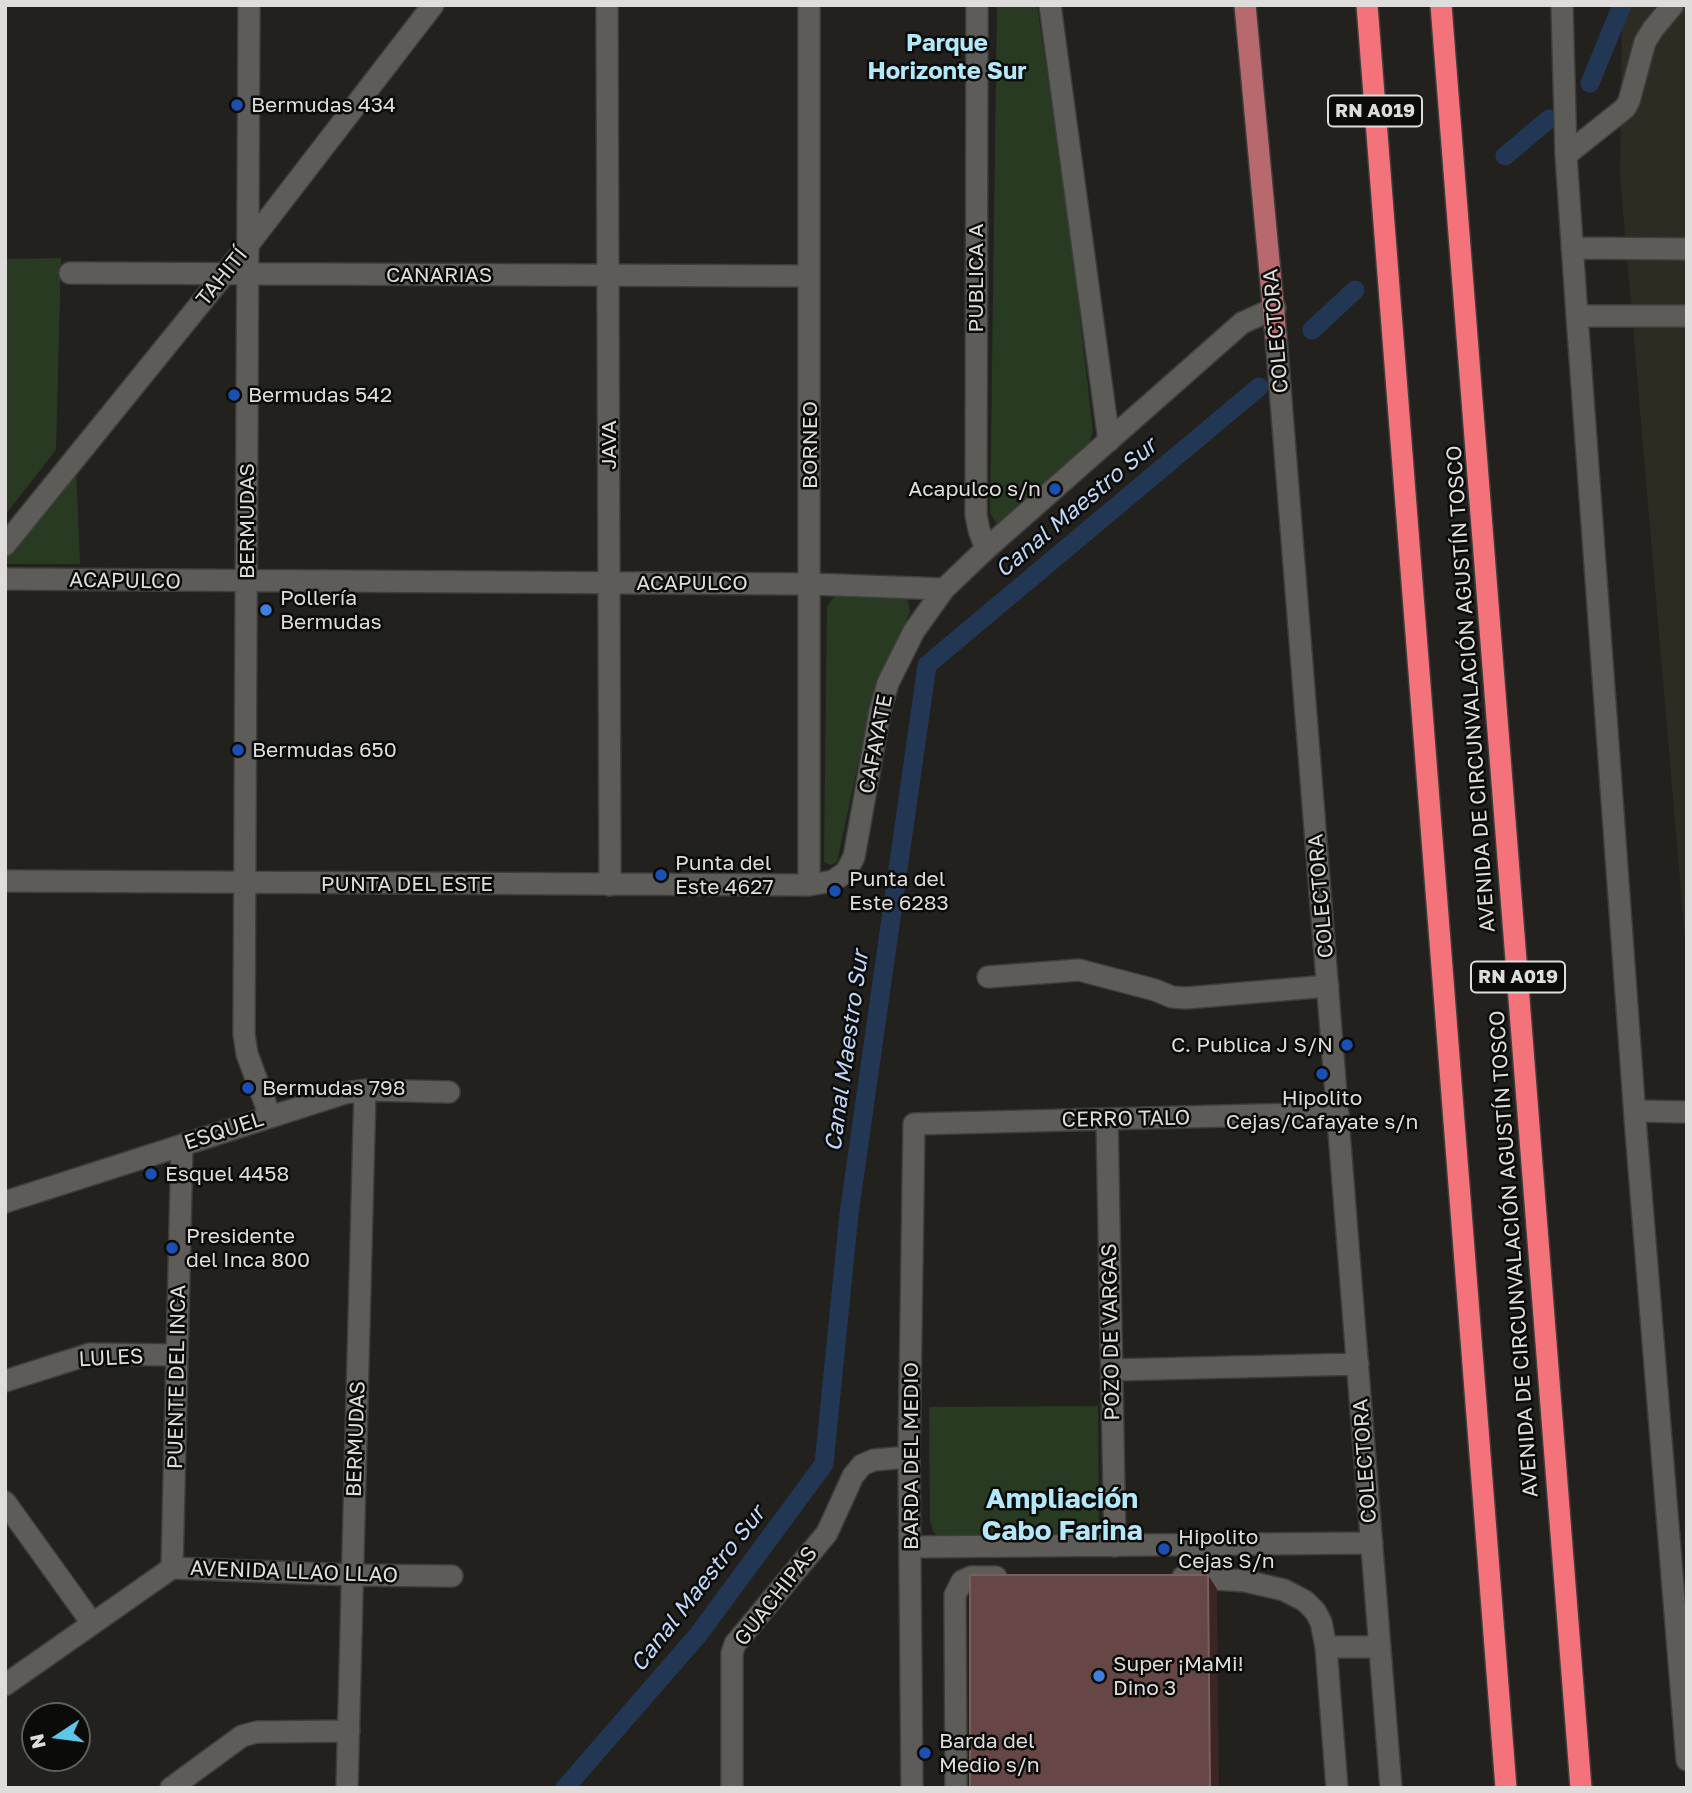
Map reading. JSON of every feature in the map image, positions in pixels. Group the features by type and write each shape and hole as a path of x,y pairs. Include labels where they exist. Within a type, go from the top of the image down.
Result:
{"highway":[{"path":"1362,5 1373,83"},
{"name":"RN A019","path":"1367,5 1506,1788"},
{"name":"AVENIDA DE CIRCUNVALACIÓN AGUSTÍN TOSCO","path":"1441,5 1581,1788"}],"main road":[{"name":"COLECTORA","path":"1245,5 1276,337"}],"street":[{"name":"BERMUDAS","path":"249,5 244,1034 247,1054 270,1116"},
{"name":"TAHITÍ","path":"5,545 248,245 433,5"},
{"name":"JAVA","path":"607,5 610,885"},
{"name":"BORNEO","path":"809,5 810,885"},
{"name":"PUBLICA A","path":"976,5 976,515 986,549"},
{"path":"1050,5 1109,440"},
{"path":"1562,5 1566,155 1572,248 1635,1111 1687,1760"},
{"path":"1566,155 1625,108 1645,42 1673,5"},
{"path":"1572,248 1687,248"},
{"name":"CANARIAS","path":"70,273 808,276"},
{"path":"944,589 1242,323 1275,308"},
{"path":"1577,316 1687,316"},
{"name":"COLECTORA","path":"1276,337 1391,1788"},
{"name":"ACAPULCO","path":"5,579 811,584 944,589"},
{"name":"CAFAYATE","path":"810,885 833,881 846,872 854,857 880,711 888,683 914,631 944,589"},
{"name":"PUNTA DEL ESTE","path":"5,881 810,885"},
{"path":"988,976 1079,970 1172,997 1186,998 1328,986"},
{"name":"BERMUDAS","path":"347,1788 365,1090"},
{"name":"ESQUEL","path":"5,1202 345,1093 365,1090 449,1091"},
{"path":"1635,1111 1687,1112"},
{"name":"CERRO TALO","path":"914,1124 1338,1114"},
{"name":"POZO DE VARGAS","path":"1107,1119 1115,1546"},
{"name":"BARDA DEL MEDIO","path":"912,1788 909,1457 914,1124"},
{"name":"PUENTE DEL INCA","path":"172,1568 182,1145"},
{"name":"LULES","path":"5,1381 90,1354 177,1355"},
{"path":"1112,1370 1358,1364"},
{"name":"GUACHIPAS","path":"732,1788 732,1653 735,1644 827,1534 853,1476 862,1465 874,1460 909,1457"},
{"path":"5,1502 92,1623"},
{"path":"911,1547 1372,1543"},
{"name":"AVENIDA LLAO LLAO","path":"5,1685 172,1568 452,1576"},
{"path":"956,1788 955,1595 962,1581 971,1577 1012,1577"},
{"path":"1165,1577 1245,1581 1284,1590 1306,1601 1315,1611 1321,1622 1326,1647 1337,1788"},
{"path":"1326,1647 1380,1647"},
{"path":"170,1788 243,1736 257,1732 349,1731"}],"shaded area":[{"path":"1622,5 1687,5 1687,963 1620,175"}],"green space":[{"path":"997,5 1037,5 1069,222 1093,431 1088,447 1009,521 996,523 990,513"},
{"path":"61,258 56,450 5,515 5,259"},
{"path":"76,470 80,564 7,564 6,552"},
{"path":"842,594 900,595 908,601 910,612 888,665 860,755 837,862 830,865 824,862 827,606 833,598"},
{"path":"1098,1406 1099,1521 1096,1531 1087,1539 939,1538 933,1531 930,1521 929,1407"}],"building":[{"name":"Super ¡MaMi! Dino 3","path":"970,1575 1208,1575 1210,1788 970,1788"}],"waterway":[{"name":"Canal Maestro Sur","path":"1590,83 1622,5"},
{"name":"Canal Maestro Sur","path":"1505,156 1549,119"},
{"name":"Canal Maestro Sur","path":"1312,330 1355,290"},
{"name":"Canal Maestro Sur","path":"565,1788 698,1635 824,1464 849,1214 927,665 1259,387"}],"place":[{"name":"Bermudas 434","path":"237,105"},
{"name":"Bermudas 542","path":"234,395"},
{"name":"Acapulco s/n","path":"1055,489"},
{"name":"Pollería Bermudas","path":"266,610"},
{"name":"Bermudas 650","path":"238,750"},
{"name":"Punta del Este 4627","path":"661,875"},
{"name":"Punta del Este 6283","path":"835,891"},
{"name":"C. Publica J S/N","path":"1347,1045"},
{"name":"Hipolito Cejas/Cafayate s/n","path":"1322,1074"},
{"name":"Bermudas 798","path":"248,1088"},
{"name":"Esquel 4458","path":"151,1174"},
{"name":"Presidente del Inca 800","path":"172,1248"},
{"name":"Hipolito Cejas S/n","path":"1164,1549"},
{"name":"Super ¡MaMi! Dino 3","path":"1099,1676"},
{"name":"Barda del Medio s/n","path":"925,1753"}],"district":[{"name":"Parque Horizonte Sur","path":"947,57"},
{"name":"Ampliación Cabo Farina","path":"1062,1515"}]}
